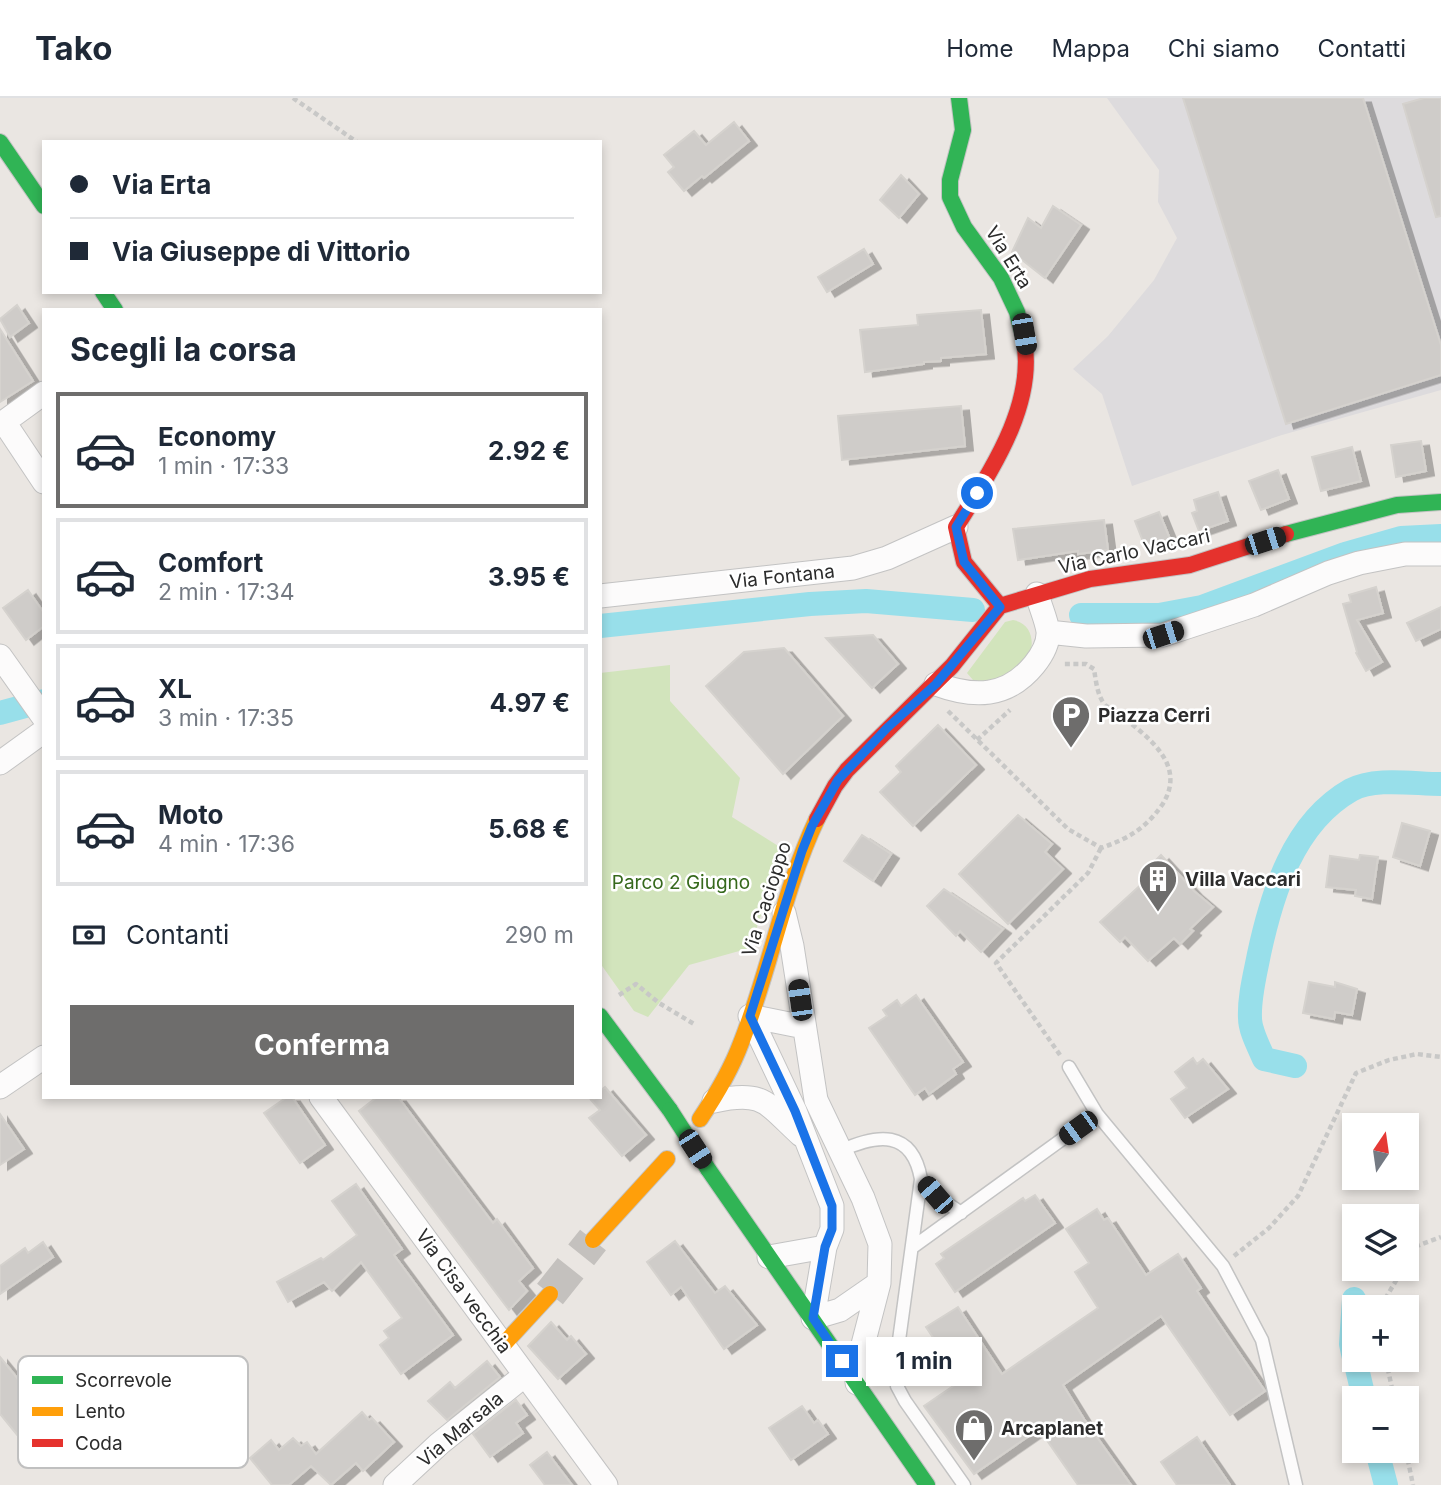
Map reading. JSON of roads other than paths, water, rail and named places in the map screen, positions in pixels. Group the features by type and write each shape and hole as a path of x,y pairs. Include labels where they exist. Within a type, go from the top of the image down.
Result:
{"street":[{"name":"Via Erta","path":"956,527 1005,444 1015,420 1027,350 1021,317 950,198 950,179 963,127 959,98"},
{"path":"0,142 42,203"},
{"path":"42,394 4,422 42,479"},
{"name":"Via Carlo Vaccari","path":"1000,607 1090,579 1190,565 1290,533 1397,505 1441,502"},
{"name":"Via Fontana","path":"602,596 853,568 887,558 956,527"},
{"path":"956,527 964,562 1000,607 932,688 960,693 998,691 1011,686 1026,674 1044,652 1048,632 1037,594"},
{"path":"1048,632 1086,636 1163,635 1254,605 1328,573 1359,563 1405,554 1441,554"},
{"path":"0,656 42,719"},
{"name":"Via Cacioppo","path":"700,1119 714,1101 735,1059 812,826 838,780 875,740 932,688"},
{"path":"0,763 42,722"},
{"path":"783,910 792,946 816,1100 863,1198 880,1244 879,1283 859,1360 857,1382"},
{"path":"750,1016 804,1027"},
{"path":"750,1016 795,1111 832,1206 832,1229 825,1247 813,1318"},
{"path":"602,1019 670,1110 752,1235 813,1318 927,1485"},
{"path":"0,1087 42,1058"},
{"path":"714,1101 751,1096 766,1102 805,1139"},
{"name":"Via Cisa vecchia","path":"322,1099 606,1485"},
{"path":"593,1240 667,1159"},
{"path":"769,1256 825,1247"},
{"path":"813,1318 840,1310 879,1283"},
{"path":"503,1345 550,1294"},
{"name":"Via Marsala","path":"395,1485 439,1444 525,1375"}],"lane":[{"path":"1069,1067 1097,1114 1223,1266 1262,1340 1296,1485"},
{"path":"913,1247 1097,1114"},
{"path":"841,1151 864,1140 885,1138 912,1153 919,1165 921,1179 897,1355 897,1386 964,1485"},
{"path":"921,1179 935,1195 961,1213"}],"waterway":[{"path":"1081,615 1159,615 1202,607 1345,554 1401,538 1441,536"},
{"path":"602,626 810,604 866,601 973,610"},
{"path":"0,713 42,702"},
{"path":"1295,1066 1264,1059 1250,1023 1250,1002 1264,931 1288,862 1314,821 1331,804 1351,790 1383,782 1441,784"},
{"path":"1358,1372 1361,1386"},
{"path":"1380,1463 1386,1485"}],"tunnel":[{"path":"550,1294 593,1240"}],"place":[{"name":"Piazza Cerri","path":"1071,749"},
{"name":"Villa Vaccari","path":"1158,913"},
{"name":"Arcaplanet","path":"974,1462"}],"park label":[{"name":"Parco 2 Giugno","path":"681,882"}]}
